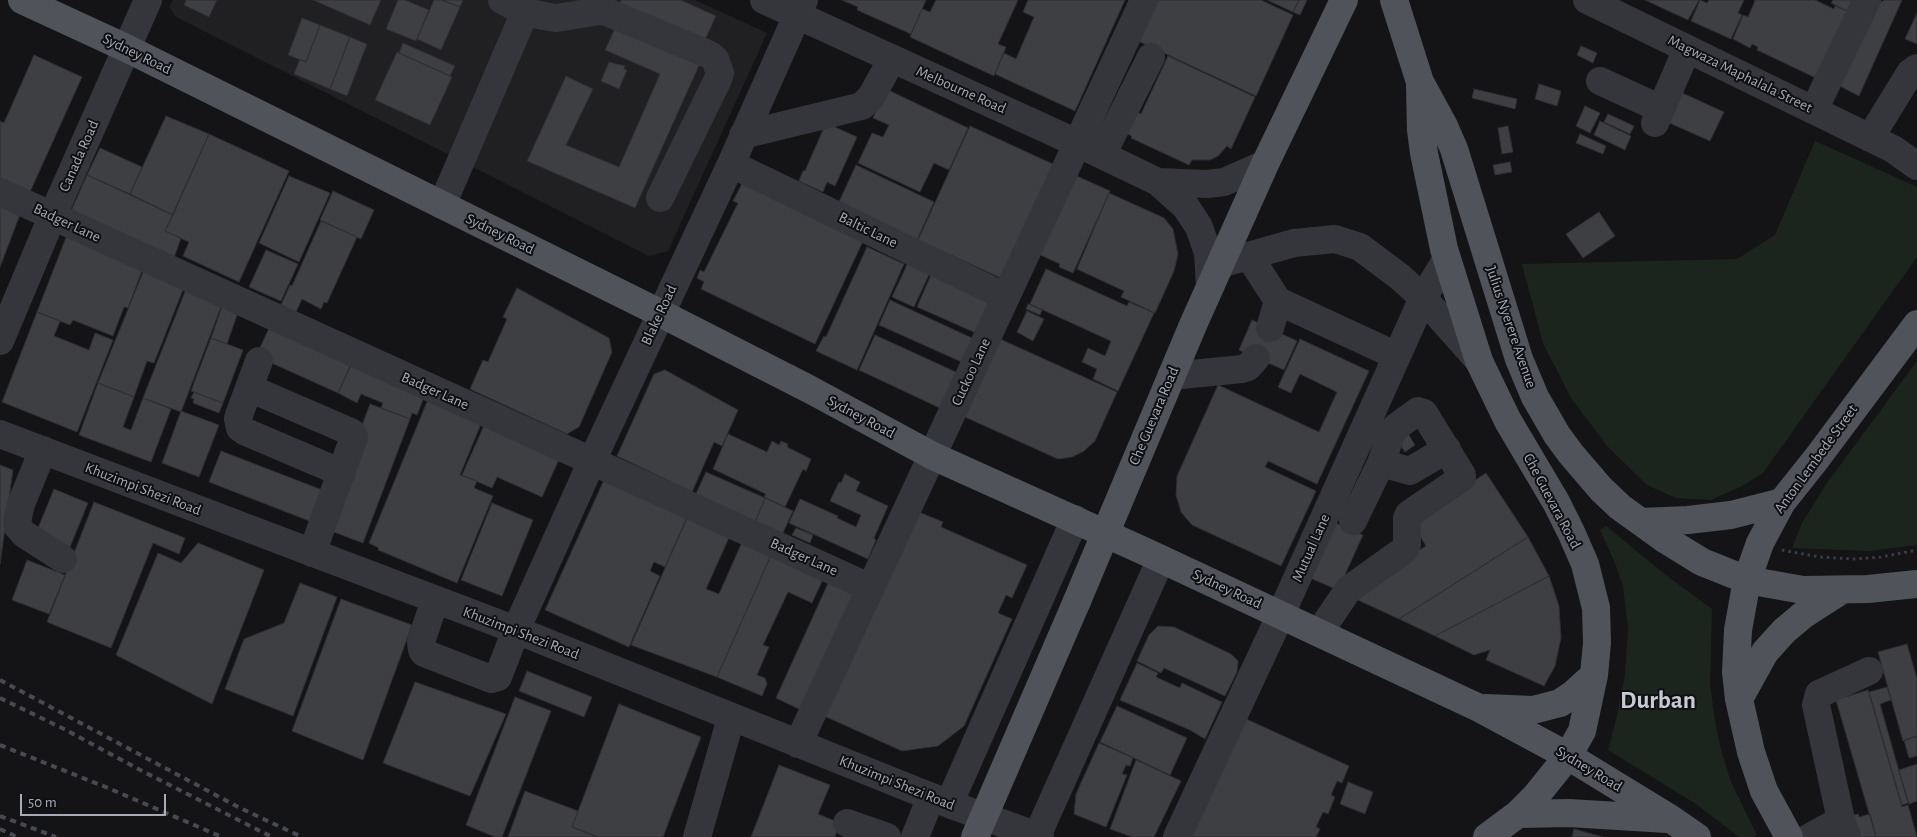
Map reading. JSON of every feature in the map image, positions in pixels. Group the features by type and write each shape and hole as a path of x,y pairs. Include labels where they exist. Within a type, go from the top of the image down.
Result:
{"main road":[{"name":"Sydney Road","path":"22,0 126,48 660,313 809,389 932,456 1075,519 1477,707 1568,756 1671,819 1696,837"},
{"name":"Che Guevara Road","path":"975,837 1215,275 1265,164 1344,0"},
{"path":"1394,0 1420,82"},
{"name":"Che Guevara Road","path":"1420,82 1420,130 1446,260 1479,361 1508,421 1556,502 1585,564 1596,608 1597,643 1594,675 1582,731 1568,756 1535,797 1518,814 1486,837"},
{"name":"Julius Nyerere Avenue","path":"1420,82 1454,149 1519,359 1535,397 1557,435 1601,489 1620,507 1663,538 1702,562 1747,580 1803,590 1842,590 1917,584"},
{"name":"Anton Lembede Street","path":"1789,837 1764,791 1751,752 1739,699 1736,672 1738,630 1747,580 1760,543 1782,502 1917,324"},
{"path":"1479,361 1557,435"},
{"path":"1641,522 1688,520 1731,515 1782,502"},
{"path":"1739,699 1765,652 1784,631 1804,615 1842,590"},
{"path":"1477,707 1520,710 1546,707 1560,703 1572,695 1594,675"},
{"path":"1518,814 1578,814 1671,819"}],"street":[{"name":"Canada Road","path":"0,340 148,0"},
{"name":"Melbourne Road","path":"764,0 800,8 892,59 1158,182 1186,207 1199,227 1215,275"},
{"name":"Cuckoo Lane","path":"798,744 1144,0"},
{"name":"Magwaza Maphalala Street","path":"1587,0 1814,110 1893,146 1917,166"},
{"path":"1814,110 1867,0"},
{"path":"442,205 513,6 556,18 600,11 607,12 710,55 715,59 720,73 718,79 660,198"},
{"name":"Blake Road","path":"435,600 421,642 424,653 492,679 498,677 516,630 592,461 731,164 800,8"},
{"path":"1600,81 1658,116 1687,49"},
{"path":"1102,155 1151,56"},
{"path":"743,135 866,104 892,59"},
{"path":"1893,146 1910,73 1917,68"},
{"name":"Baltic Lane","path":"731,164 1006,297"},
{"name":"Melbourne Road","path":"1158,182 1208,184 1224,182 1265,164"},
{"name":"Badger Lane","path":"0,192 871,588"},
{"path":"1215,275 1249,256 1294,243 1336,239 1360,247 1400,277 1423,298 1479,361"},
{"path":"1249,256 1278,301 1397,356"},
{"name":"Mutual Lane","path":"1177,837 1281,614 1423,298 1446,260"},
{"path":"1270,328 1278,301"},
{"path":"1172,376 1242,369 1248,367 1256,358"},
{"path":"259,362 238,419 240,428 342,473"},
{"path":"249,388 351,432 355,440 312,553"},
{"path":"1319,633 1348,590 1404,550 1407,545 1409,514 1462,478 1426,415 1418,411 1392,432 1382,463 1354,521"},
{"name":"Khuzimpi Shezi Road","path":"0,434 516,630 940,801 1038,836"},
{"path":"43,450 21,504 16,522 24,534 63,559"},
{"path":"1382,463 1410,471 1447,450"},
{"path":"915,837 940,801 1075,519"},
{"path":"1038,836 1161,559"},
{"path":"1810,837 1844,829 1816,711 1817,698 1819,694 1869,671"},
{"path":"697,837 731,718"},
{"path":"847,823 887,837"}],"path":[{"path":"1760,543 1790,552 1819,557 1854,559 1881,557 1917,550"}],"shaded area":[{"path":"173,0 695,0 767,33 668,251 649,256 176,17 169,7"},
{"path":"1815,141 1917,187 1917,257 1763,473 1742,486 1711,500 1676,498 1647,485 1608,447 1571,398 1543,343 1522,264 1737,259 1775,235"},
{"path":"1917,361 1917,545 1869,551 1792,548 1802,523 1827,483"},
{"path":"1606,526 1667,576 1712,609 1710,684 1716,727 1731,782 1757,835 1753,837 1739,837 1696,804 1608,750 1625,675 1628,629 1623,586 1600,530"}],"building":[{"path":"186,0 217,0 209,17 184,5"},
{"path":"313,0 381,0 370,25"},
{"path":"398,0 405,0 429,10 416,41 386,29"},
{"path":"434,0 442,0 460,7 441,50 417,39"},
{"path":"442,0 463,0 460,7"},
{"path":"621,0 681,0 716,16 704,42 620,4"},
{"path":"842,0 926,0 911,34 857,10 858,7"},
{"path":"936,0 1018,0 998,44 1006,47 994,76 910,37 922,9 930,12"},
{"path":"1028,0 1125,0 1075,111 995,74 1004,53 1016,59 1034,17 1023,12"},
{"path":"1155,0 1261,0 1293,15 1256,96 1136,40"},
{"path":"1267,0 1299,0 1293,12"},
{"path":"1299,0 1307,0 1300,15 1293,12"},
{"path":"1645,0 1699,0 1688,20"},
{"path":"1700,0 1707,3 1709,0 1744,0 1738,13 1742,15 1731,39 1691,21"},
{"path":"1754,0 1815,0 1834,9 1835,6 1847,11 1816,78 1757,50 1758,47 1752,44 1750,48 1733,39 1743,15 1748,17"},
{"path":"1833,0 1852,0 1847,11 1831,3"},
{"path":"1885,0 1902,0 1859,96 1834,83 1872,6"},
{"path":"1917,13 1917,44 1905,39"},
{"path":"302,18 320,25 306,62 288,55"},
{"path":"618,22 701,61 635,208 527,161 566,76 593,89 566,145 619,167 660,74 605,50"},
{"path":"320,25 350,37 330,89 294,74 300,59 306,62"},
{"path":"350,37 367,44 347,96 330,89"},
{"path":"403,43 455,66 450,76 399,53"},
{"path":"1581,46 1597,53 1593,63 1577,55"},
{"path":"397,52 452,77 430,125 375,100"},
{"path":"34,55 82,77 30,192 0,179 0,121 4,123"},
{"path":"1168,56 1255,97 1231,149 1227,146 1218,156 1210,160 1192,160 1189,165 1131,138 1132,136 1119,130 1130,109 1141,114"},
{"path":"609,62 625,66 624,69 627,70 619,89 601,81"},
{"path":"1539,84 1561,91 1557,106 1535,99"},
{"path":"886,89 968,128 949,170 934,163 920,192 858,163 872,133 883,137 889,125 873,118"},
{"path":"1474,89 1517,99 1515,109 1472,98"},
{"path":"1678,91 1724,112 1710,141 1665,121"},
{"path":"1585,106 1600,113 1590,133 1576,126"},
{"path":"1608,114 1634,126 1630,134 1604,122"},
{"path":"166,116 209,134 173,215 130,194"},
{"path":"1600,121 1631,136 1625,150 1594,135"},
{"path":"826,123 857,137 835,186 827,182 823,192 799,181"},
{"path":"970,126 1055,165 1003,279 918,240"},
{"path":"1508,126 1513,152 1502,154 1498,128"},
{"path":"209,134 289,171 239,282 183,256 189,242 165,231"},
{"path":"1580,134 1606,146 1603,154 1576,143"},
{"path":"100,148 142,167 130,194 87,175"},
{"path":"1510,162 1512,172 1495,175 1493,165"},
{"path":"856,165 934,202 917,240 838,204"},
{"path":"1070,173 1110,191 1073,273 1059,267 1060,264 1034,252"},
{"path":"87,175 173,215 165,231 181,238 174,258 71,211"},
{"path":"289,176 330,193 299,262 259,243"},
{"path":"744,180 864,239 815,344 701,289 704,282 697,278 700,270 704,272 738,203 733,201"},
{"path":"333,191 374,210 361,239 320,220"},
{"path":"1109,193 1164,218 1173,229 1178,254 1174,271 1155,313 1121,297 1124,291 1077,269"},
{"path":"0,202 21,212 0,267"},
{"path":"1599,212 1615,236 1583,258 1566,234"},
{"path":"321,221 357,237 327,303 324,302 321,309 302,299 296,312 281,305 290,285 292,286"},
{"path":"67,235 143,268 128,308 124,307 113,336 73,320 70,325 37,312"},
{"path":"867,247 904,264 857,370 816,351 824,336 826,337"},
{"path":"266,250 298,264 281,301 249,287"},
{"path":"911,256 933,266 914,307 892,297"},
{"path":"146,265 186,282 154,363 147,361 134,397 98,383"},
{"path":"934,268 993,295 976,333 917,307"},
{"path":"1046,269 1127,306 1129,302 1154,313 1118,391 1093,379 1097,369 1082,362 1088,348 1105,356 1111,341 1030,304"},
{"path":"188,284 224,299 181,412 143,398"},
{"path":"517,288 609,338 612,352 579,427 567,434 470,389 483,360 488,362 507,319 503,317"},
{"path":"890,300 974,339 964,363 879,325"},
{"path":"224,301 237,315 227,344 211,338"},
{"path":"1028,304 1042,310 1040,315 1026,309"},
{"path":"1027,311 1044,319 1033,341 1017,332"},
{"path":"37,312 60,321 54,336 89,350 95,333 113,340 77,432 2,402"},
{"path":"1252,320 1297,341 1284,370 1239,350"},
{"path":"272,322 354,359 338,393 256,356"},
{"path":"875,335 958,373 942,409 859,370"},
{"path":"211,338 243,350 223,403 191,391"},
{"path":"1000,339 1117,392 1095,441 1084,451 1072,457 1058,459 965,417"},
{"path":"1300,339 1369,371 1317,484 1268,461 1265,467 1316,491 1281,566 1192,525 1181,512 1176,495 1177,476 1218,385 1319,432 1337,392 1300,374 1291,393 1278,387"},
{"path":"351,364 424,397 417,415 412,413 410,419 381,408 383,403 361,394 357,403 338,393"},
{"path":"665,370 738,410 722,446 714,442 692,492 617,456 654,374"},
{"path":"98,383 134,397 123,427 131,430 143,398 171,409 151,462 79,435"},
{"path":"194,392 223,403 219,413 193,403 194,399 191,398"},
{"path":"429,397 483,419 460,475 477,481 474,488 493,496 457,583 378,550 379,548 369,543"},
{"path":"370,404 410,419 363,543 323,528"},
{"path":"181,411 219,425 199,477 162,463"},
{"path":"486,421 561,455 542,497 497,477 492,488 462,475"},
{"path":"1405,429 1415,445 1405,452 1394,436"},
{"path":"728,434 767,452 772,441 779,445 781,441 788,444 787,447 811,459 806,471 803,469 785,507 764,497 766,494 713,469"},
{"path":"221,451 325,491 312,522 209,482"},
{"path":"0,465 13,470 0,564"},
{"path":"706,472 765,498 754,525 694,498"},
{"path":"1486,473 1528,537 1399,619 1347,595 1426,546 1411,521"},
{"path":"845,474 860,482 856,491 888,506 874,538 876,540 868,559 789,523 800,499 838,516 837,518 856,527 861,515 830,501"},
{"path":"604,480 687,517 665,567 654,562 650,571 660,576 629,647 545,610"},
{"path":"54,489 88,503 70,547 36,533"},
{"path":"765,498 793,511 781,537 754,525"},
{"path":"94,502 185,538 179,554 153,543 111,648 47,622"},
{"path":"492,503 533,520 502,596 461,580"},
{"path":"919,512 943,522 941,527 1027,565 1012,598 1006,595 998,613 1012,619 964,726 938,746 902,751 822,715"},
{"path":"689,514 731,533 706,589 719,594 743,540 772,553 717,677 631,645"},
{"path":"1328,520 1363,535 1338,590 1303,575"},
{"path":"796,528 813,535 810,543 792,535"},
{"path":"1528,537 1549,576 1435,636 1399,619"},
{"path":"198,543 264,570 212,704 116,655 158,553 181,563"},
{"path":"772,553 824,577 812,603 788,592 763,645 769,647 757,675 765,678 767,684 762,696 717,677"},
{"path":"27,560 65,575 49,614 12,600"},
{"path":"1549,576 1559,606 1561,638 1555,666 1544,686 1486,660 1490,650 1474,655 1435,636"},
{"path":"830,579 857,591 803,711 776,698"},
{"path":"300,583 337,597 293,716 225,689 244,639 284,623"},
{"path":"341,599 412,625 363,760 292,731"},
{"path":"1158,626 1174,627 1231,654 1238,661 1237,672 1225,696 1164,668 1161,673 1137,661 1149,635"},
{"path":"1907,644 1917,679 1917,736 1903,741 1878,652"},
{"path":"1137,663 1158,673 1156,677 1180,688 1182,683 1222,702 1205,739 1190,730 1120,700"},
{"path":"527,671 592,697 584,717 519,691"},
{"path":"415,682 506,714 470,796 383,763"},
{"path":"1887,687 1891,700 1880,704 1908,803 1902,805 1869,692"},
{"path":"1868,690 1902,807 1908,805 1917,837 1876,837 1836,700"},
{"path":"515,697 551,711 502,837 495,837 466,825"},
{"path":"619,704 701,737 663,837 598,837 572,827"},
{"path":"1117,706 1187,738 1170,775 1100,742"},
{"path":"1244,718 1349,766 1342,783 1337,781 1331,795 1335,797 1328,814 1323,812 1316,827 1320,829 1316,837 1190,837"},
{"path":"1917,736 1917,756 1909,758 1904,740"},
{"path":"1099,743 1133,758 1130,766 1126,765 1122,774 1127,775 1106,827 1074,814 1076,794"},
{"path":"1136,760 1181,781 1154,837 1132,837 1110,829"},
{"path":"1917,764 1917,801 1909,804 1899,770"},
{"path":"779,765 830,785 818,814 840,823 835,837 751,837"},
{"path":"1348,782 1373,792 1365,814 1340,804"},
{"path":"525,791 578,811 572,827 598,837 508,837"},
{"path":"1858,814 1859,817 1870,814 1876,837 1849,837 1844,818"},
{"path":"1574,829 1603,837 1572,837"}],"railway":[{"path":"0,680 240,808 302,837"},
{"path":"0,698 64,729 272,837"},
{"path":"0,745 108,788 222,837"},
{"path":"0,816 56,837"},
{"path":"0,829 17,837"}],"district":[{"name":"Durban","path":"1658,700"}]}
